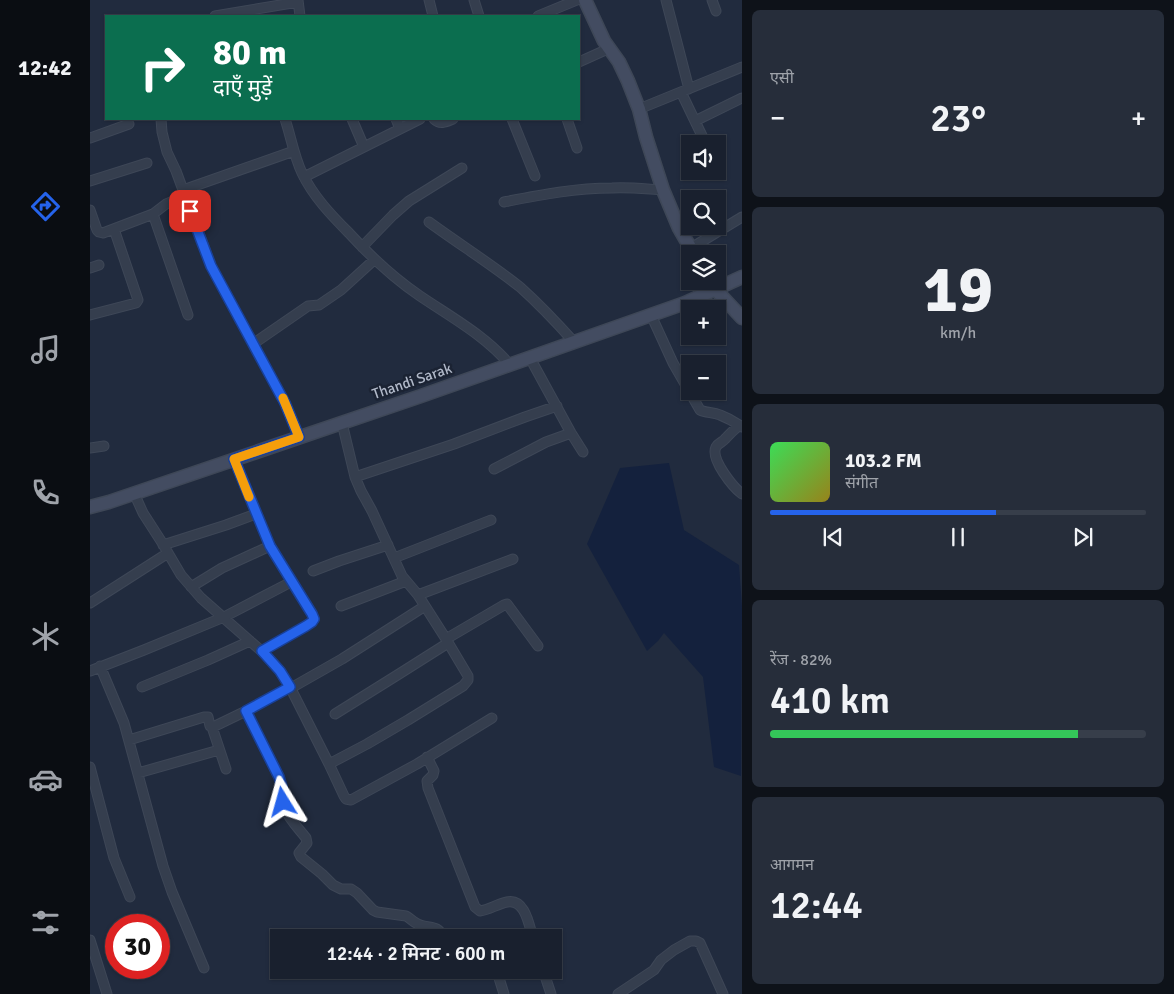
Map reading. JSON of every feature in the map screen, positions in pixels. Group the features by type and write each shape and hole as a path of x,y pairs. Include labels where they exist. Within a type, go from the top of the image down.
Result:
{"main road":[{"path":"585,0 604,41 619,62 628,81 639,109 663,190 679,228 689,245"},
{"name":"Thandi Sarak","path":"726,281 742,277"},
{"name":"Thandi Sarak","path":"90,507 530,358 685,303 704,290"},
{"path":"717,290 742,318"}],"street":[{"path":"429,0 433,15"},
{"path":"474,0 479,15"},
{"path":"540,15 577,0"},
{"path":"666,0 685,90 702,135"},
{"path":"712,0 716,11"},
{"path":"221,15 298,1 300,15"},
{"path":"580,62 610,48"},
{"path":"639,109 742,67"},
{"path":"695,121 742,98"},
{"path":"161,120 167,152 211,266 285,403 299,437"},
{"path":"285,120 304,177 310,189 321,203 374,260 398,281 488,342 510,365"},
{"path":"352,120 364,147"},
{"path":"396,120 400,129"},
{"path":"304,177 418,120"},
{"path":"436,120 440,123 450,120"},
{"path":"512,120 535,176"},
{"path":"567,120 577,148"},
{"path":"90,138 130,124"},
{"path":"90,210 92,223 100,233 114,229 153,214 184,193 294,151"},
{"path":"90,182 147,163"},
{"path":"362,247 409,201 462,168"},
{"path":"504,202 546,193 582,189 663,190"},
{"path":"153,214 188,315"},
{"path":"701,245 742,217"},
{"path":"429,222 490,264 520,288 574,342"},
{"path":"90,315 136,303 138,300 114,229"},
{"path":"253,344 308,306 319,305 341,290 374,260"},
{"path":"651,315 673,363 700,410 719,414 740,426 731,432 715,449 722,470 736,490 742,494"},
{"path":"530,358 583,452"},
{"path":"356,477 454,444 557,406"},
{"path":"329,764 408,720 467,682 468,676 418,595 402,576 372,511 361,492 342,423"},
{"path":"494,469 546,442 571,433"},
{"path":"90,448 104,446"},
{"path":"234,459 270,546 314,619 312,622 262,651"},
{"path":"134,493 143,513 181,575 191,587 262,651 280,671 346,799 349,800 364,793 492,718"},
{"path":"90,603 166,549 256,514"},
{"path":"394,558 491,520"},
{"path":"313,571 388,545"},
{"path":"191,587 222,568 270,546"},
{"path":"418,595 513,559"},
{"path":"341,606 406,581"},
{"path":"90,670 224,617 291,582"},
{"path":"335,714 504,605 510,606 538,646"},
{"path":"212,727 290,688 342,659 425,606"},
{"path":"142,687 208,660 250,640"},
{"path":"100,666 124,722 163,866 204,968"},
{"path":"246,711 279,777 285,809 306,838 307,843 299,853 301,857 333,885 341,889 351,889 357,893 373,910 406,916 416,924 437,929"},
{"path":"129,740 204,717 208,718 226,769"},
{"path":"138,773 219,750"},
{"path":"427,757 434,771 427,781 428,788 475,907 480,911 509,901 516,902 524,910 530,929"},
{"path":"90,766 114,858 130,898"},
{"path":"90,940 107,994"},
{"path":"618,994 654,970 661,960 674,950 690,941 696,940 700,943 723,994"},
{"path":"499,979 504,994"},
{"path":"546,979 551,994"}],"water":[{"path":"669,463 684,530 739,565 742,607 741,776 714,767 703,677 664,633 647,651 587,544 620,468"}],"slow traffic":[{"path":"249,497 234,459 299,437 283,398"}],"route":[{"path":"190,211 211,266 285,403 299,437 234,459 270,546 314,619 306,626 262,651 280,671 290,687 246,711 279,777 283,802"}]}
